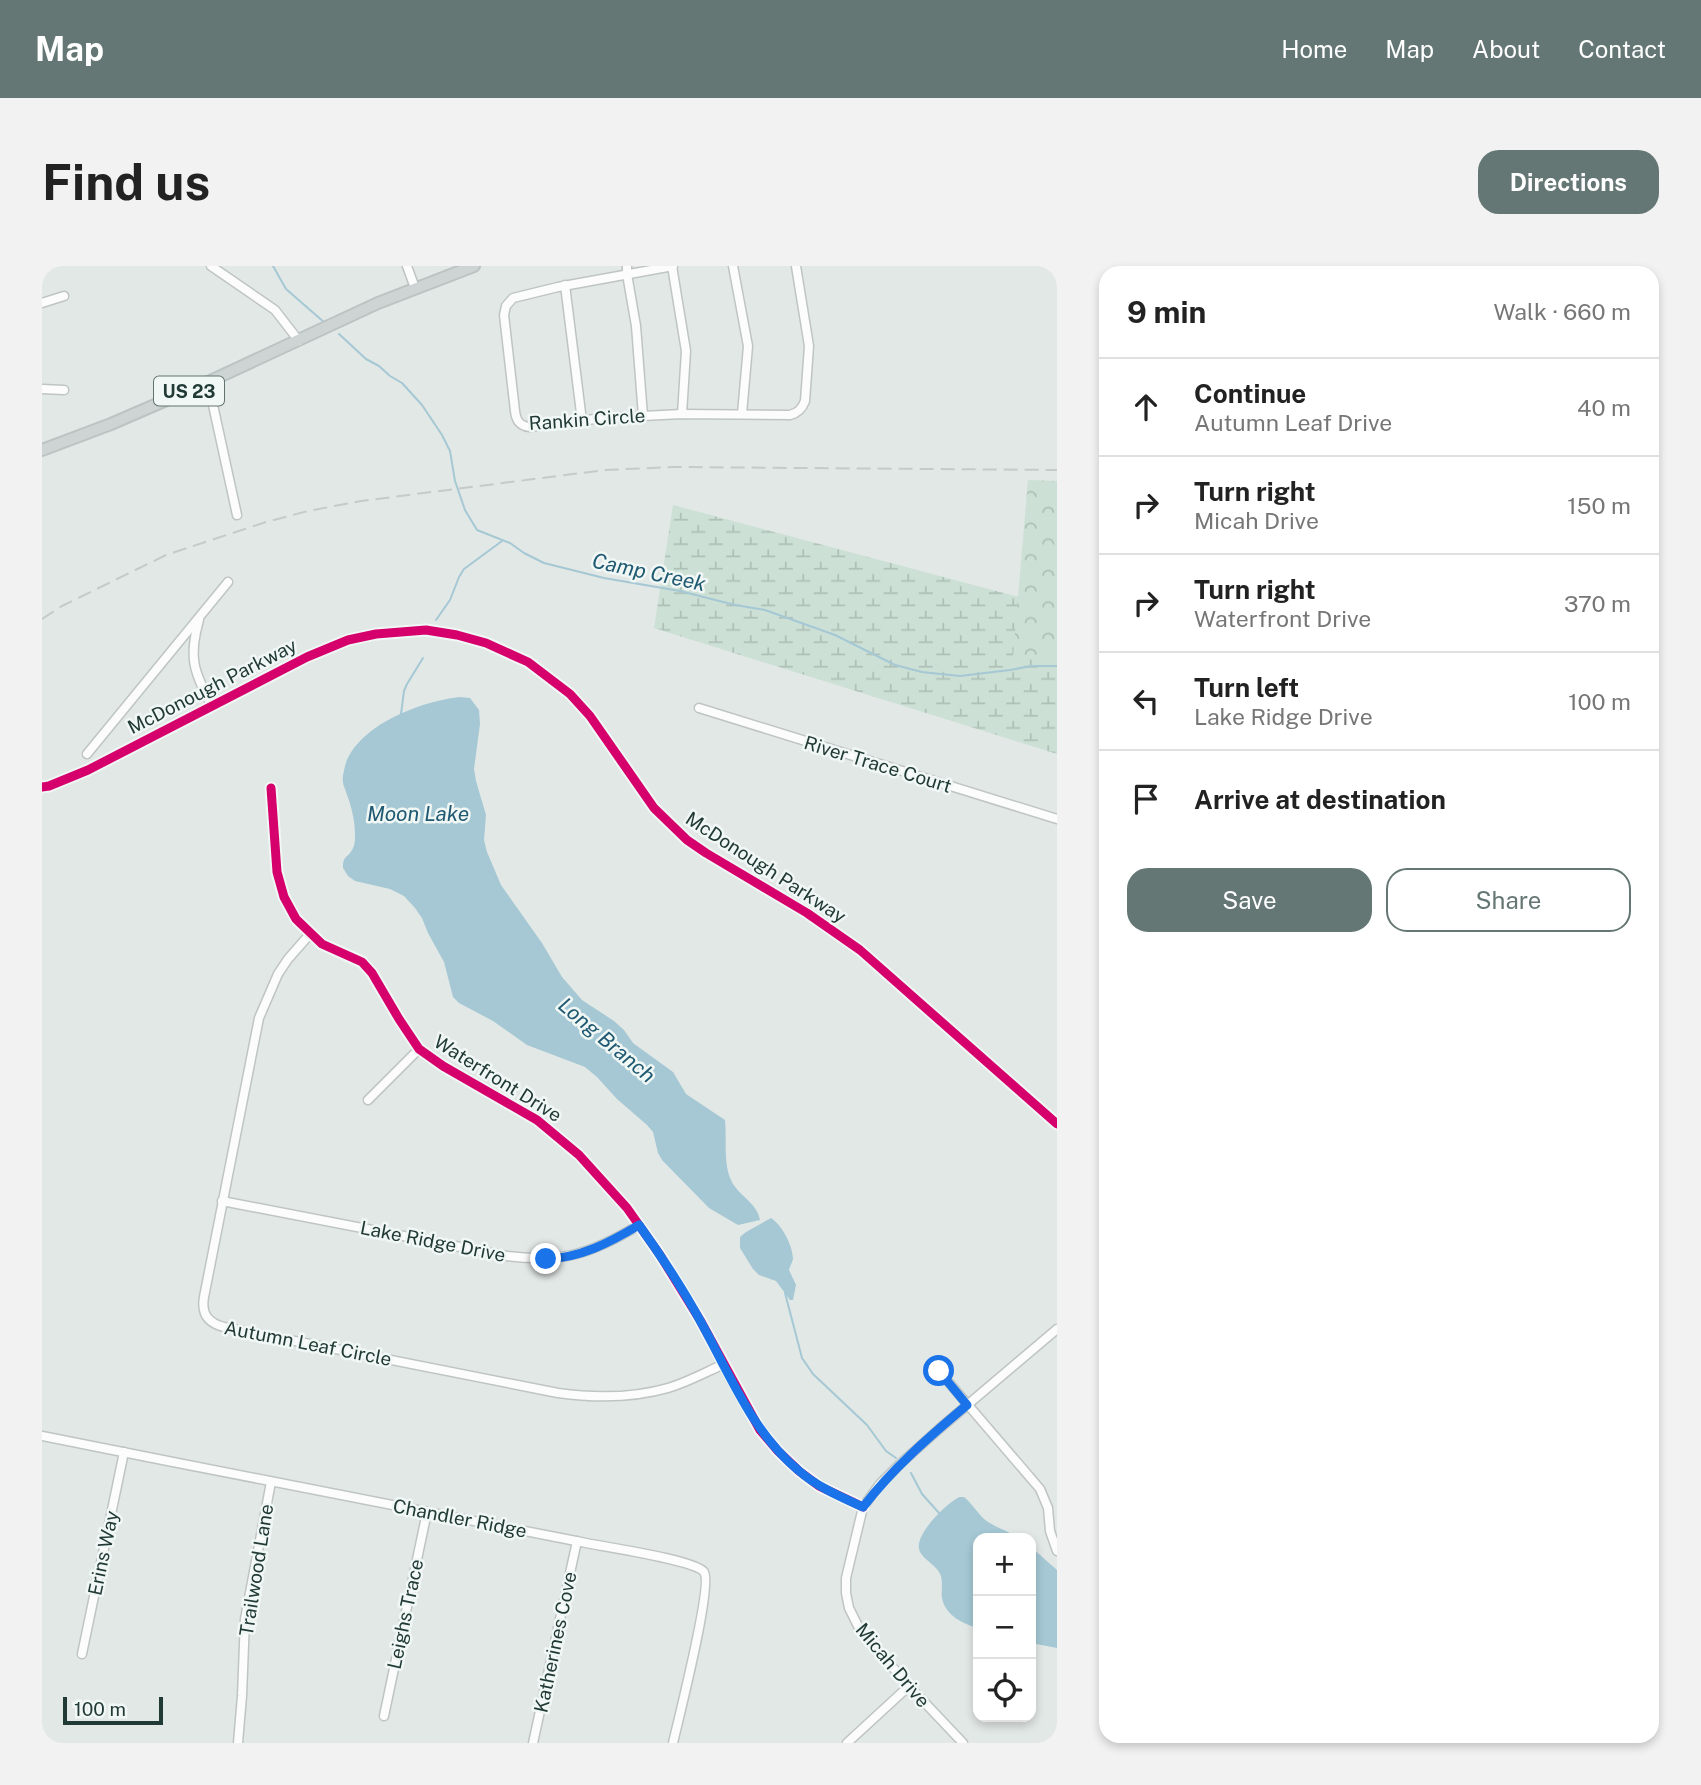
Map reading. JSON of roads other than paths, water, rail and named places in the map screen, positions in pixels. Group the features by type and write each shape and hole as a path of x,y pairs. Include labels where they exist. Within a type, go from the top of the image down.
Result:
{"main road":[{"name":"US 23","path":"42,450 208,382 378,303 474,266"}],"street":[{"path":"211,266 275,310 299,341"},
{"path":"407,266 415,288"},
{"path":"619,266 627,270 636,326 643,416"},
{"path":"673,266 686,344 682,414"},
{"name":"Rankin Circle","path":"673,266 627,270 513,299 506,306 504,315 518,422 526,426 643,416 790,415 798,412 804,404 810,351 796,266"},
{"path":"733,266 748,346 742,414"},
{"path":"565,285 582,421"},
{"path":"42,303 64,296"},
{"path":"208,382 237,515"},
{"path":"42,389 64,390"},
{"path":"87,754 228,582"},
{"path":"201,616 194,640 193,658 198,679 212,706"},
{"name":"McDonough Parkway","path":"42,787 88,770 320,650 359,637 413,630 442,632 473,639 514,654 539,669 576,700 590,716 650,802 677,831 706,853 807,913 852,944 1057,1124"},
{"name":"River Trace Court","path":"699,708 1057,819"},
{"name":"Waterfront Drive","path":"271,788 277,872 284,897 296,919 322,944 362,962 372,973 419,1049 561,1138 603,1179 680,1285 760,1430 799,1471 819,1486 863,1507"},
{"name":"Autumn Leaf Circle","path":"310,934 278,974 259,1018 203,1304 209,1320 220,1326 584,1396 621,1396 667,1388 724,1364"},
{"path":"368,1100 419,1049"},
{"name":"Lake Ridge Drive","path":"222,1201 537,1259 555,1259 583,1253 607,1244 639,1225"},
{"name":"Micah Drive","path":"963,1743 860,1630 849,1608 846,1578 863,1507 880,1484 967,1405 1057,1329"},
{"path":"939,1371 1040,1489 1048,1508 1050,1531 1057,1551"},
{"name":"Chandler Ridge","path":"42,1436 692,1565 704,1573 704,1603 673,1743"},
{"name":"Erins Way","path":"82,1654 124,1452"},
{"name":"Trailwood Lane","path":"237,1743 245,1619 271,1482"},
{"name":"Leighs Trace","path":"384,1716 427,1512"},
{"name":"Katherines Cove","path":"533,1743 577,1542"},
{"path":"847,1743 909,1686"}],"water":[{"name":"Moon Lake","path":"460,697 470,698 479,710 480,724 474,769 486,815 484,840 501,885 542,943 562,977 582,1000 614,1021 633,1043 673,1072 686,1094 725,1120 726,1159 731,1180 755,1208 760,1220 738,1225 709,1208 662,1160 653,1132 647,1125 585,1067 527,1045 493,1021 459,1003 453,997 444,962 415,908 404,896 390,889 355,881 343,868 355,840 350,802 343,785 345,766 352,751 363,738 393,718 428,704"},
{"path":"771,1218 783,1231 791,1248 793,1259 789,1270 796,1285 793,1300 790,1300 776,1281 759,1275 740,1248 740,1237"},
{"path":"959,1497 964,1497 988,1522 1009,1533 973,1533 973,1626 961,1621 947,1609 942,1598 941,1576 920,1552 919,1545 925,1529 946,1506"},
{"path":"1036,1551 1057,1570 1057,1648 1036,1644"}],"waterway":[{"name":"Camp Creek","path":"273,266 286,289 325,323"},
{"name":"Camp Creek","path":"339,334 366,359 402,383 422,405 450,451 455,481 465,510 477,530 510,543 544,563 604,578 765,610 835,635 895,665 922,672 960,676 1031,666 1057,666"},
{"name":"Long Branch","path":"436,620 450,600 464,569 502,541"},
{"name":"Long Branch","path":"401,714 404,691 423,658"},
{"name":"Long Branch","path":"785,1293 802,1358 813,1374 867,1425 886,1451 896,1458"},
{"name":"Long Branch","path":"911,1473 922,1494 939,1513"}],"railway":[{"path":"42,619 62,606 166,555 266,522 361,501 605,470 674,467 1057,470"}]}
